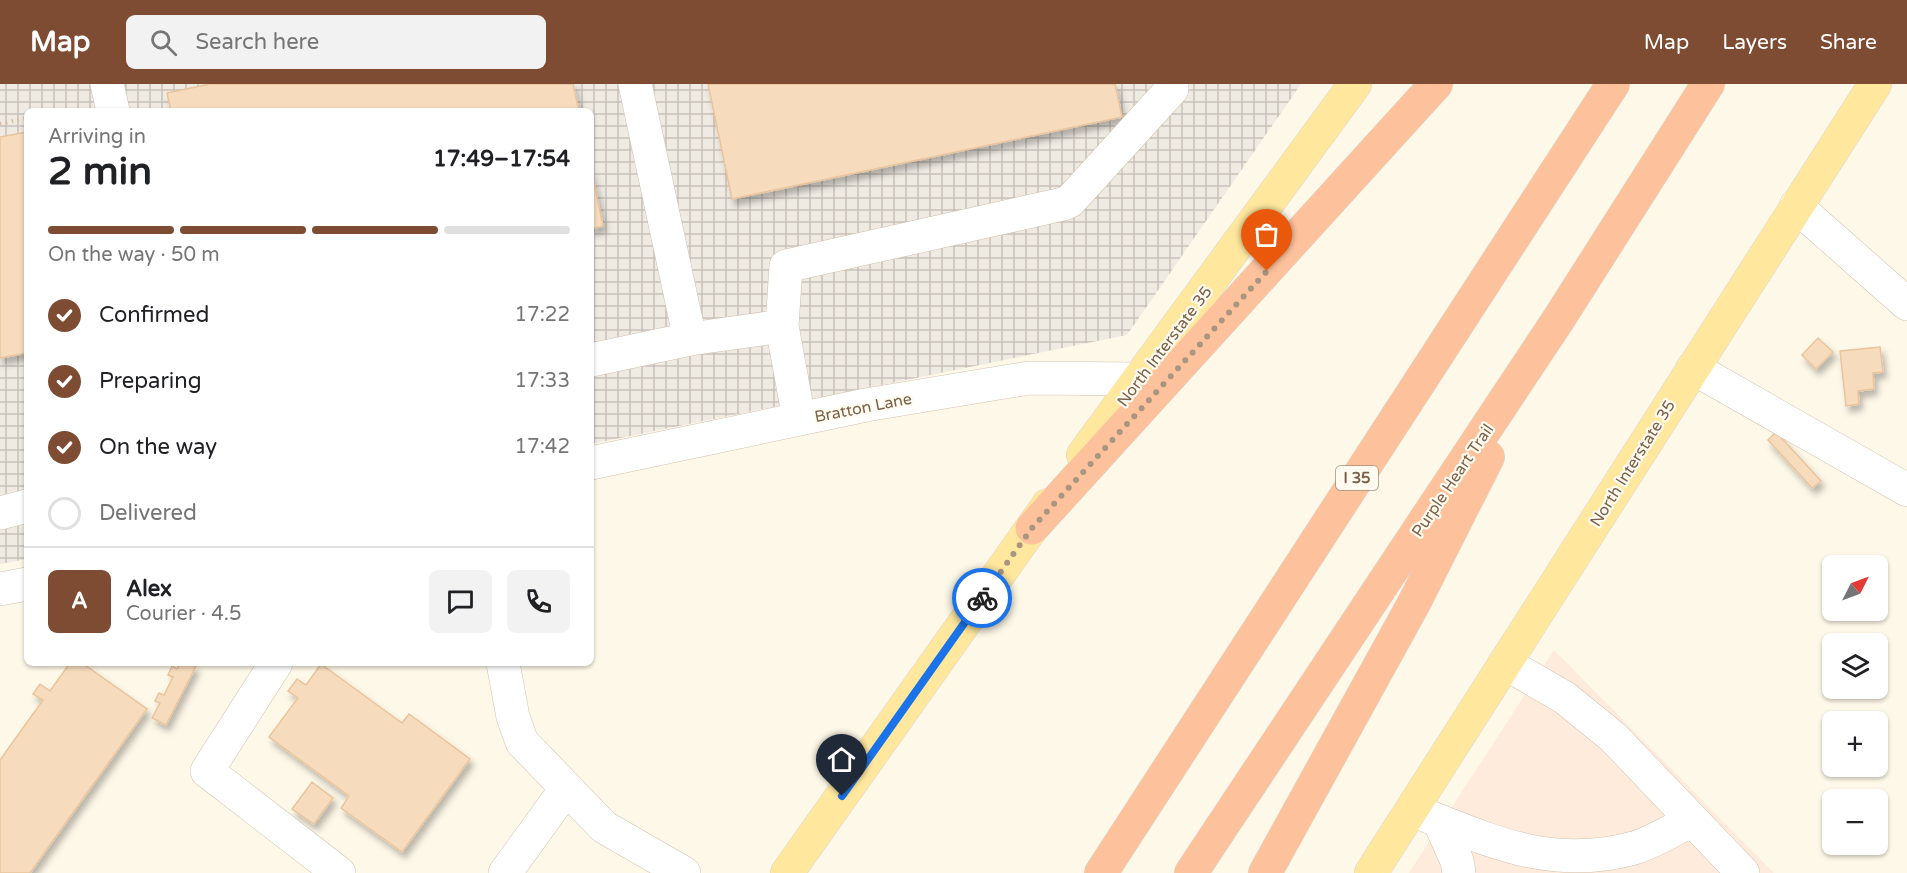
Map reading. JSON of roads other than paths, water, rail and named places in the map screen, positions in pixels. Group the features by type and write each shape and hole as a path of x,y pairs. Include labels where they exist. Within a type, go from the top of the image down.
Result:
{"highway":[{"path":"1032,528 1436,84"},
{"name":"I 35","path":"1101,873 1613,84"},
{"name":"Purple Heart Trail","path":"1191,873 1560,317 1708,84"},
{"path":"1265,873 1413,605 1560,317"}],"main road":[{"name":"North Interstate 35","path":"787,873 1138,379 1170,339 1355,84"},
{"name":"North Interstate 35","path":"1371,873 1425,815 1505,663 1875,84"}],"street":[{"path":"107,84 112,108"},
{"path":"635,84 690,339"},
{"path":"799,420 782,326 786,266 1070,201 1172,88 1172,84"},
{"path":"1797,206 1907,304"},
{"path":"594,359 690,339 782,326"},
{"path":"1693,368 1907,490"},
{"name":"Bratton Lane","path":"594,462 799,420 1029,378 1138,379"},
{"path":"0,513 24,507"},
{"path":"0,589 24,585"},
{"path":"1505,663 1565,698 1613,737 1743,873"},
{"path":"274,666 207,771 339,873"},
{"path":"503,666 510,706 522,742 604,827 684,873"},
{"path":"505,873 566,789"},
{"path":"1425,815 1500,846 1573,857 1635,848 1692,820"},
{"path":"1425,815 1457,861 1459,873"}]}
